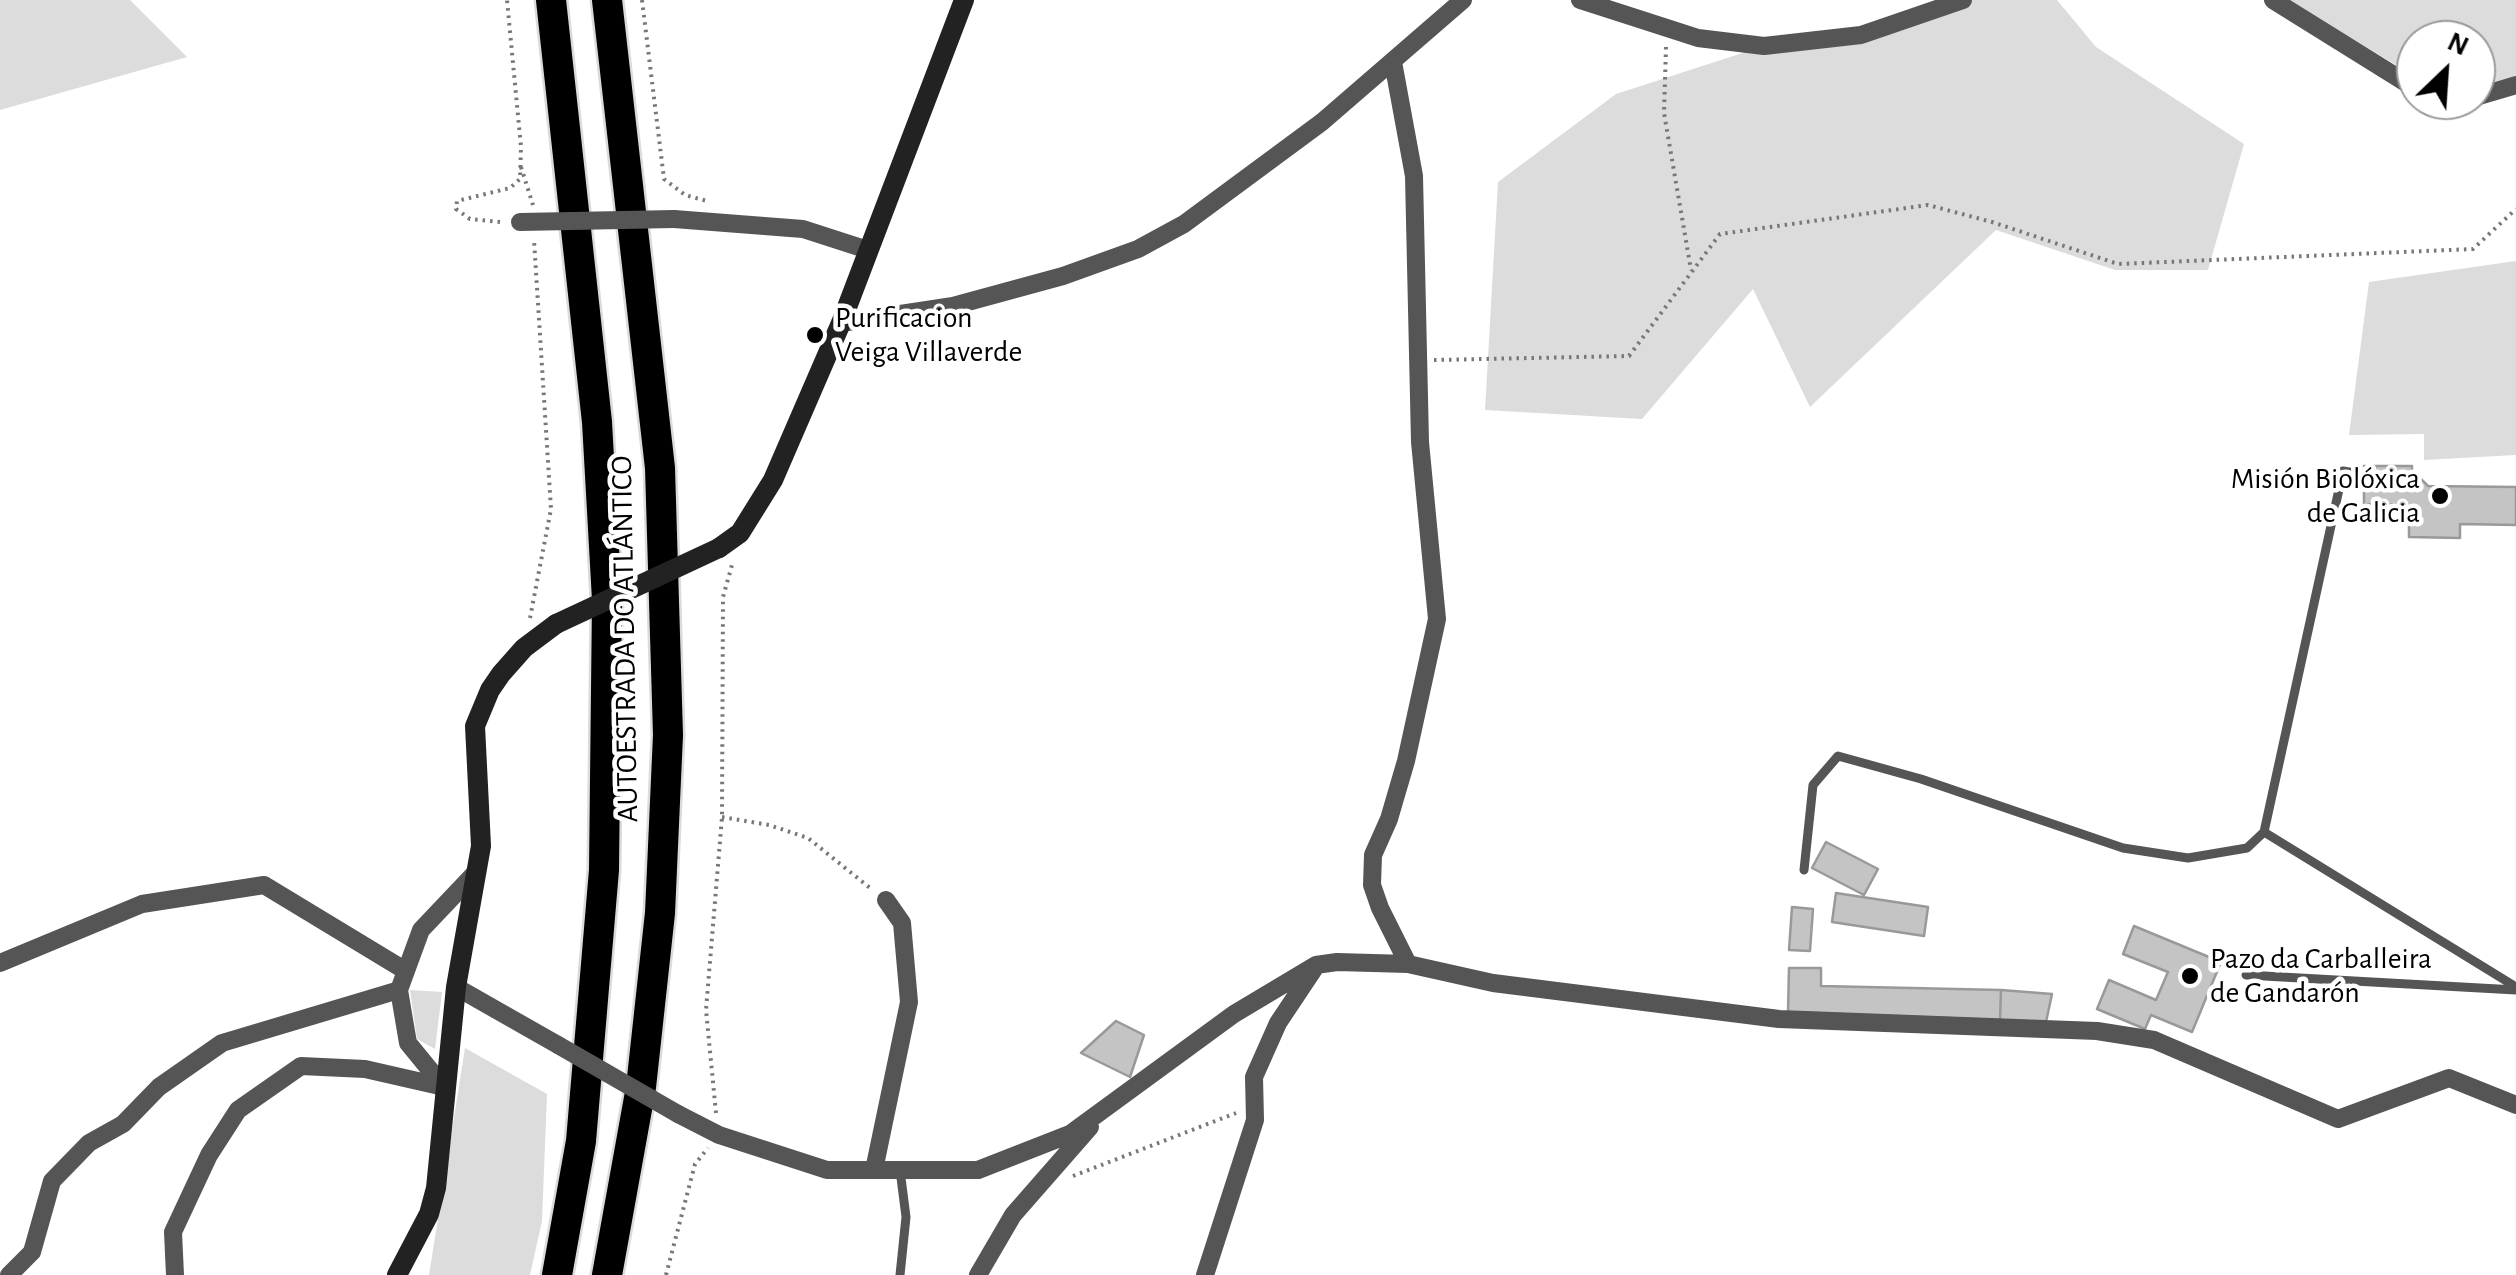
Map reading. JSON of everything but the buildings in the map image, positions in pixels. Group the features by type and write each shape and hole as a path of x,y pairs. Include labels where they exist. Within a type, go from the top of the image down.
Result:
{"highway":[{"name":"AUTOESTRADA DO ATLÁNTICO","path":"551,0 597,422 607,600 604,870 581,1141 558,1275"},
{"name":"AUTOESTRADA DO ATLÁNTICO","path":"607,0 660,468 668,735 660,913 641,1087 608,1275"}],"street":[{"path":"398,1275 429,1214 436,1188 456,986 478,871 482,824 476,726 490,690 524,648 556,624 719,548 740,533 773,480 841,323 964,0"},
{"path":"841,323 954,306 1063,276 1138,249 1184,224 1322,122 1463,0"},
{"path":"1580,0 1698,38 1764,46 1861,34 1963,0"},
{"path":"2273,0 2396,77"},
{"path":"1393,62 1414,176 1420,442 1437,620 1406,762 1373,855 1372,885 1408,964"},
{"path":"529,223 674,219 803,229 868,250"},
{"path":"444,1086 408,1042 399,990 421,930 478,871"},
{"path":"0,963 142,904 264,885 406,971"},
{"path":"874,1170 908,1002 902,922 886,900"},
{"path":"456,986 719,1135 827,1170 978,1170 1070,1134 1234,1014 1316,965 1408,964 1493,982 1779,1019 2097,1031 2154,1040 2338,1118 2448,1078 2516,1104"},
{"path":"1205,1275 1255,1120 1254,1077 1278,1023 1316,965"},
{"path":"9,1275 32,1252 52,1181 89,1143 123,1124 159,1087 222,1043 399,990"},
{"path":"175,1275 173,1232 209,1155 238,1110 301,1066 366,1069 444,1086"},
{"path":"978,1275 1013,1215 1110,1104"}],"lane":[{"path":"1804,870 1813,784 1838,756 1921,779 2123,848 2188,858 2247,848 2264,832 2343,471 2355,473"},
{"path":"2264,832 2516,988"},
{"path":"2246,975 2516,988"},
{"path":"900,1170 906,1216 900,1275"}],"path":[{"path":"506,0 520,179 510,188 457,201 456,210 470,219 529,223"},
{"path":"642,0 664,179 685,195 722,205"},
{"path":"1667,28 1664,113 1692,272"},
{"path":"521,167 532,197 529,223 551,509 524,648"},
{"path":"1420,361 1630,356 1720,234 1928,205 2118,264 2473,249 2516,209"},
{"path":"666,1275 695,1164 719,1135 706,1010 722,817 723,597 740,533"},
{"path":"722,817 769,825 808,838 886,900"},
{"path":"1039,1186 1088,1172 1255,1106"}],"shaded area":[{"path":"0,0 130,0 187,57 0,110"},
{"path":"1963,0 2057,0 2096,47 2244,144 2208,270 2115,270 1996,230 1810,407 1753,289 1642,419 1485,410 1498,182 1616,94 1764,46 1861,35"},
{"path":"2277,0 2516,0 2516,78 2496,86 2496,20 2396,20 2396,65"},
{"path":"2516,261 2516,455 2424,460 2424,434 2349,435 2369,282"},
{"path":"410,990 442,992 435,1049 417,1039"},
{"path":"465,1048 547,1094 542,1221 530,1275 429,1275"}],"place":[{"name":"Purificacion Veiga Villaverde","path":"815,335"},
{"name":"Misión Biolóxica de Galicia","path":"2440,496"},
{"name":"Pazo da Carballeira de Gandarón","path":"2190,976"}]}
